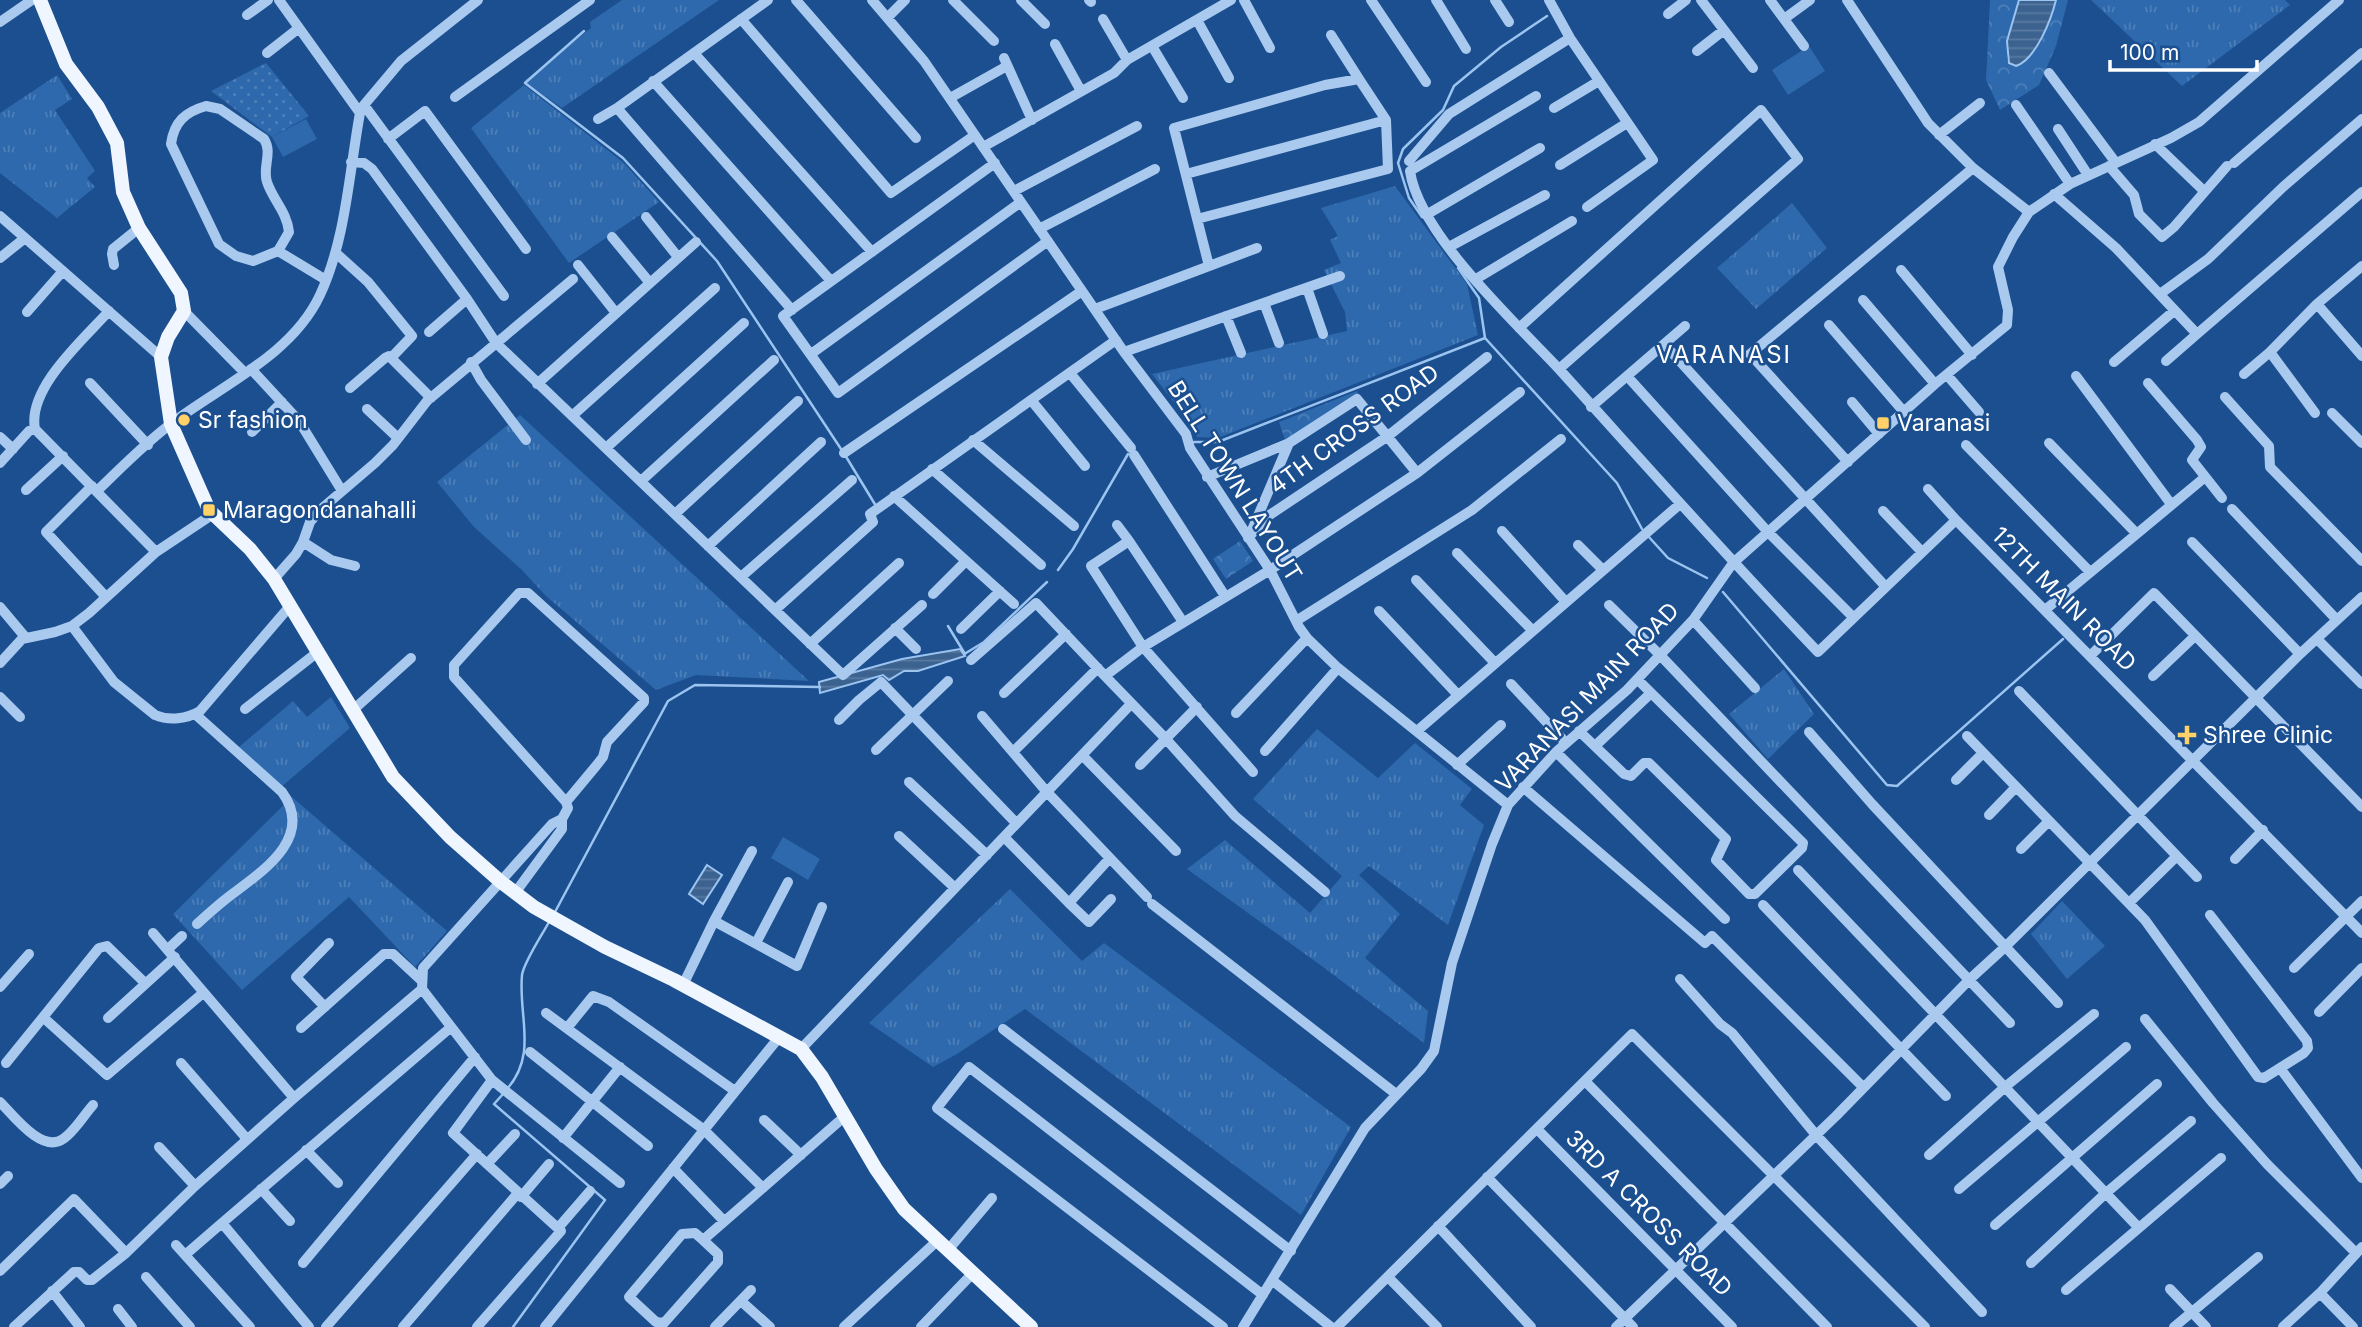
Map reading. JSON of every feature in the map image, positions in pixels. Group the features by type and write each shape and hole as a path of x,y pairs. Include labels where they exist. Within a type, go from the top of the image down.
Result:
{"main road":[{"path":"40,0 66,64 98,107 117,142 123,192 139,228 181,293 184,312 168,337 161,357 171,424 202,498 213,514 250,549 274,579 393,777 450,837 534,907 801,1049 822,1077 876,1169 904,1209 1024,1325"}],"street":[{"path":"0,22 33,0"},
{"path":"247,15 268,0"},
{"path":"279,0 388,139 504,296"},
{"path":"106,597 46,532 171,424 248,371 291,337 319,298 337,254 362,109 401,61 478,0"},
{"path":"455,97 590,0"},
{"path":"598,120 768,0"},
{"path":"796,0 915,138"},
{"name":"BELL TOWN LAYOUT","path":"872,0 924,61 1124,352 1186,434 1189,447 1270,570 1307,638 1338,668 1508,805"},
{"path":"888,17 905,0"},
{"path":"953,0 994,41"},
{"path":"1021,0 1045,24"},
{"path":"984,148 1114,73 1127,60 1231,0"},
{"path":"1244,0 1270,48"},
{"path":"1371,0 1426,82"},
{"path":"1436,0 1466,49"},
{"path":"1495,0 1509,22"},
{"path":"1549,0 1570,38 1653,160 1587,207"},
{"path":"1668,14 1686,0"},
{"path":"1701,0 1753,68"},
{"path":"1770,0 1804,46"},
{"path":"1784,19 1810,0"},
{"path":"1847,0 1939,135 1973,168 2029,212"},
{"name":"VARANASI MAIN ROAD","path":"1243,1327 1365,1128 1421,1069 1434,1051 1451,963 1508,805 1556,752 1637,680 1693,620 1733,563 1934,384 2007,325 2008,310 1998,268 2012,237 2029,212 2070,184 2199,122 2334,2"},
{"path":"741,19 891,193 975,135"},
{"path":"1103,19 1127,60"},
{"path":"1197,20 1229,78"},
{"path":"267,53 299,28"},
{"path":"1697,51 1724,30"},
{"path":"1197,219 1388,169 1386,120 1331,35"},
{"path":"1409,161 1449,114 1570,38"},
{"path":"1055,44 1081,92"},
{"path":"1152,46 1183,99"},
{"path":"694,53 872,251"},
{"path":"2049,73 2134,195 2139,214 2162,237 2230,164 2362,53"},
{"path":"950,98 1005,62 1032,120"},
{"path":"1209,266 1174,128 1325,85 1360,79"},
{"path":"653,81 831,281"},
{"path":"1554,108 1599,81"},
{"path":"1536,96 1410,171 1426,215 1449,247 1519,328 1733,563 1818,652 1956,520"},
{"path":"1939,135 1980,103"},
{"path":"2016,104 2070,184"},
{"path":"212,106 264,139 268,146 264,167 267,182 285,215 289,232 278,251 253,261 236,256 219,244 171,144 173,130 183,116 197,108 212,106"},
{"path":"617,108 792,310"},
{"path":"1519,328 1761,110 1798,159 1559,369"},
{"path":"388,139 425,111 526,249"},
{"path":"2160,294 2208,260 2283,187 2362,119"},
{"path":"1186,174 1386,120"},
{"path":"1560,165 1627,124"},
{"path":"1014,191 1137,126"},
{"path":"2058,129 2088,176"},
{"path":"2155,144 2204,191"},
{"path":"1426,215 1540,148"},
{"path":"351,162 364,163 372,169 496,343 843,675 922,605"},
{"path":"995,163 783,316 838,393 1048,241"},
{"path":"1848,462 1750,354 1973,168"},
{"path":"1039,229 1155,169"},
{"path":"2166,361 2362,192"},
{"path":"2054,194 2116,248 2197,334"},
{"path":"1449,247 1545,195"},
{"path":"811,354 1021,202"},
{"path":"0,216 161,357"},
{"path":"646,217 678,257"},
{"path":"1476,279 1572,221"},
{"path":"114,265 113,249 139,228"},
{"path":"612,237 650,283"},
{"path":"0,258 25,238"},
{"path":"537,384 696,242"},
{"path":"1095,309 1257,248"},
{"path":"278,251 326,281"},
{"path":"337,254 368,282 412,336 391,358"},
{"path":"578,265 617,313"},
{"path":"2244,374 2270,352 2317,304 2362,266"},
{"path":"1901,270 1972,355"},
{"path":"27,312 63,271"},
{"path":"1124,352 1340,276"},
{"path":"274,579 303,542 310,522 320,510 375,463 431,398 573,279"},
{"path":"572,416 715,288"},
{"path":"1307,288 1323,334"},
{"path":"844,453 1082,291"},
{"path":"429,332 467,299"},
{"path":"1863,300 1934,384"},
{"path":"1264,303 1279,343"},
{"path":"2317,304 2362,356"},
{"path":"109,311 48,382 37,400 33,418 35,429 156,552"},
{"path":"2114,362 2174,311"},
{"path":"184,312 282,402 312,441 342,491"},
{"path":"1226,316 1241,353"},
{"path":"606,448 744,323"},
{"path":"1829,325 1904,412"},
{"path":"1591,407 1685,326"},
{"path":"775,610 873,523 875,511 1116,340"},
{"path":"1665,345 1885,586"},
{"path":"2270,352 2315,413"},
{"name":"4TH CROSS ROAD","path":"1248,538 1268,516 1388,436 1487,357"},
{"path":"350,388 385,358 391,358 431,398"},
{"path":"641,481 775,360"},
{"path":"471,362 481,380 526,440"},
{"path":"1070,373 1132,452 1225,596"},
{"path":"1947,375 1979,412"},
{"path":"1627,376 1768,533 1853,618"},
{"path":"2076,376 2171,503"},
{"path":"90,383 148,444"},
{"path":"2148,383 2197,440 2201,447 2192,460 2222,498"},
{"path":"1013,752 1101,672 1270,570 1417,473 1520,392"},
{"path":"2225,397 2269,446 2270,467 2362,561"},
{"path":"1207,477 1289,443 1357,399 1417,473"},
{"path":"1031,400 1085,466"},
{"path":"675,514 798,401"},
{"path":"252,432 282,402"},
{"path":"1852,402 1879,434"},
{"path":"367,409 398,438"},
{"path":"2332,413 2362,443"},
{"path":"0,463 29,431 35,429"},
{"path":"0,437 13,449"},
{"path":"1296,621 1472,510 1561,439"},
{"path":"973,440 1074,526"},
{"path":"708,546 821,442"},
{"path":"1248,538 1289,443"},
{"path":"2049,443 2136,533"},
{"path":"1966,445 2090,572"},
{"path":"26,490 63,456"},
{"path":"932,468 1041,565"},
{"path":"2045,610 2204,478"},
{"path":"741,577 852,480"},
{"name":"12TH MAIN ROAD","path":"1928,489 2362,933"},
{"path":"894,496 1014,604"},
{"path":"1417,731 1680,504"},
{"path":"2232,509 2337,620"},
{"path":"1883,511 1922,552"},
{"path":"0,663 22,639 72,626 156,552 213,514"},
{"path":"1117,526 1183,622"},
{"path":"1502,531 1566,602"},
{"path":"1129,541 1091,566 1143,647 1253,772"},
{"path":"303,542 331,560 355,566"},
{"path":"2192,542 2300,654"},
{"path":"1578,545 1603,570"},
{"path":"1457,554 1532,630"},
{"path":"933,594 967,561"},
{"path":"810,644 899,563"},
{"path":"1416,580 1494,663"},
{"path":"961,629 1000,591"},
{"path":"14,1327 74,1272 92,1280 126,1253 195,1186 421,985 423,968 552,824 562,818 568,808 566,802 454,677 452,671 454,665 519,593 523,592 528,593 644,698 644,702 607,742 603,757 566,802"},
{"path":"2090,656 2154,593 2362,807"},
{"path":"1487,1177 1625,1324 1674,1271 1816,1135 1970,979 2300,654 2362,597"},
{"path":"971,660 1037,603 1235,816 1325,892"},
{"path":"1609,605 1660,655 2010,1023"},
{"path":"72,626 114,682 162,718 200,711 290,606"},
{"path":"0,607 26,638"},
{"path":"1379,611 1458,695"},
{"path":"1693,620 1755,688"},
{"path":"895,628 916,649"},
{"path":"1004,693 1066,634"},
{"path":"2153,676 2195,636"},
{"path":"1236,713 1307,638"},
{"path":"2317,639 2362,684"},
{"path":"245,709 319,651"},
{"path":"353,710 411,658"},
{"path":"1265,751 1338,668"},
{"path":"1579,732 1624,774 1631,776 1644,763 1649,763 1726,839 1716,860 1749,894 1755,894 1802,848 1803,843 1637,680"},
{"path":"876,750 948,681"},
{"path":"839,720 881,682 1016,822"},
{"path":"1511,684 1566,743"},
{"path":"2019,691 2197,877"},
{"path":"1595,746 1651,693"},
{"path":"0,697 20,717"},
{"path":"801,1049 1131,704"},
{"path":"1140,765 1197,707"},
{"path":"195,714 282,792 291,804 293,818 283,851 265,869 197,923"},
{"path":"982,716 1046,791 1149,901 1396,1094"},
{"path":"1457,765 1501,725"},
{"path":"1809,732 1871,804 2057,1003"},
{"path":"1967,736 2145,920 2258,1077 2264,1078 2304,1053 2308,1048 2307,1041 2210,915"},
{"path":"1556,752 1726,919"},
{"path":"1956,780 1983,753"},
{"path":"1082,755 1176,850"},
{"path":"909,782 987,855"},
{"path":"1523,787 1705,943 1712,936 1863,1087"},
{"path":"1989,815 2016,787"},
{"path":"515,893 562,829 562,818"},
{"path":"2021,849 2049,821"},
{"path":"2235,859 2263,830"},
{"path":"899,836 955,888"},
{"path":"1004,837 1089,922 1111,899"},
{"path":"683,985 752,851"},
{"path":"2129,903 2177,856"},
{"path":"1069,904 1110,858"},
{"path":"1798,870 2138,1227"},
{"path":"756,943 788,882"},
{"path":"2294,968 2362,901"},
{"path":"1763,905 1946,1096"},
{"path":"714,921 797,966 822,907"},
{"path":"153,933 294,1098"},
{"path":"108,1018 145,984 182,936"},
{"path":"325,1007 296,977 329,943"},
{"path":"6,1063 103,945 145,984"},
{"path":"0,987 29,954"},
{"path":"301,1028 384,954 393,954 421,985 450,1028 492,1080 620,1183"},
{"path":"2319,1012 2362,968"},
{"path":"1680,979 1720,1024 1732,1033 1816,1135 1982,1312"},
{"path":"44,1018 107,1075 203,993"},
{"path":"567,1028 593,996 609,1002 735,1091"},
{"path":"546,1013 703,1129 763,1188"},
{"path":"1929,1155 2005,1087 2094,1014"},
{"path":"2145,1019 2267,1164 2359,1250 2320,1293 2283,1327"},
{"path":"185,1255 450,1028"},
{"path":"1003,1029 1291,1251"},
{"path":"1338,1327 1632,1034 1925,1327"},
{"path":"563,1327 549,1322 780,1036"},
{"path":"1959,1189 2126,1047"},
{"path":"530,1052 648,1146"},
{"path":"303,1263 475,1057"},
{"path":"181,1063 247,1139"},
{"path":"563,1138 620,1067"},
{"path":"1223,1327 937,1108 969,1067 1264,1295"},
{"path":"2280,1068 2362,1178"},
{"path":"478,1327 561,1231 453,1133 492,1080"},
{"path":"1585,1081 1827,1327"},
{"path":"1995,1225 2157,1084"},
{"path":"0,1102 37,1139 54,1142 62,1140 93,1105"},
{"path":"703,1240 844,1117"},
{"path":"764,1120 801,1155"},
{"path":"2031,1263 2106,1193 2191,1121"},
{"name":"3RD A CROSS ROAD","path":"1537,1129 1732,1327"},
{"path":"487,1164 515,1134"},
{"path":"159,1147 195,1186"},
{"path":"306,1150 338,1183"},
{"path":"326,1327 477,1154"},
{"path":"2066,1290 2221,1158"},
{"path":"403,1327 549,1164"},
{"path":"673,1168 724,1221"},
{"path":"261,1189 290,1221"},
{"path":"558,1228 590,1191"},
{"path":"844,1327 942,1245 992,1198"},
{"path":"0,1271 74,1199 126,1253"},
{"path":"222,1223 309,1327"},
{"path":"1438,1226 1531,1327"},
{"path":"695,1233 703,1240 719,1258 662,1325 631,1299 630,1294 682,1234 695,1233"},
{"path":"176,1245 250,1327"},
{"path":"2174,1327 2258,1257"},
{"path":"921,1327 973,1273"},
{"path":"146,1277 190,1327"},
{"path":"1388,1277 1437,1327"},
{"path":"1273,1281 1331,1327"},
{"path":"2170,1289 2206,1327"},
{"path":"716,1327 751,1290"},
{"path":"52,1291 80,1327"},
{"path":"2320,1293 2353,1327"},
{"path":"741,1301 770,1327"},
{"path":"118,1310 132,1327"}],"green space":[{"path":"622,0 719,0 562,108 524,81 591,28 590,22"},
{"path":"1990,0 2019,0 2007,41 2007,60 2013,66 2029,57 2035,49 2046,29 2056,0 2068,0 2056,46 2039,85 2000,110 1986,80"},
{"path":"2091,0 2285,0 2290,5 2182,86"},
{"path":"1809,46 1825,71 1788,95 1772,70"},
{"path":"266,63 309,116 272,137 211,91"},
{"path":"57,75 72,99 55,110 95,171 87,178 95,187 57,218 0,173 0,113"},
{"path":"524,85 624,163 659,202 569,263 471,128"},
{"path":"306,119 317,139 283,157 272,137"},
{"path":"1395,186 1467,284 1478,335 1218,438 1197,437 1152,374 1347,331 1345,312 1324,270 1341,263 1330,240 1338,236 1321,208"},
{"path":"1792,203 1827,248 1756,309 1717,268"},
{"path":"1357,391 1358,394 1285,440 1279,422"},
{"path":"520,415 809,681 696,675 656,690 546,596 521,569 474,527 437,482"},
{"path":"1240,541 1253,561 1226,579 1213,559"},
{"path":"1784,669 1814,714 1768,759 1729,714"},
{"path":"331,697 350,728 280,788 238,748 293,701 307,717"},
{"path":"1317,729 1378,778 1415,743 1472,789 1460,805 1484,825 1448,925 1369,866 1359,875 1400,914 1365,958 1428,1011 1424,1043 1187,869 1225,840 1310,913 1342,876 1253,799"},
{"path":"292,797 447,931 415,967 349,897 242,990 173,914"},
{"path":"783,837 820,859 808,880 771,858"},
{"path":"1010,889 1082,961 1104,943 1351,1127 1301,1215 1025,1009 933,1067 869,1023"},
{"path":"2062,901 2105,946 2067,979 2031,934"}],"shaded area":[{"path":"2019,0 2056,0 2036,47 2030,56 2016,66 2009,63 2007,41"},
{"path":"960,649 965,656 918,671 904,671 889,680 883,675 820,693 819,682 902,659"},
{"path":"707,865 722,875 703,904 689,894"}],"waterway":[{"path":"1422,217 1409,198 1398,163 1403,149 1443,110 1454,86 1501,47 1547,16"},
{"path":"584,31 525,83 623,158 717,261 841,449"},
{"path":"1194,442 1218,442 1485,338 1479,298 1458,268"},
{"path":"1485,338 1617,483 1642,529"},
{"path":"1058,570 1128,454"},
{"path":"845,455 876,506"},
{"path":"1648,536 1668,558 1707,578"},
{"path":"966,653 984,642 1047,582"},
{"path":"1723,592 1887,785 1897,786 2063,639"},
{"path":"948,626 965,654"},
{"path":"555,912 668,701 695,685 820,687"},
{"path":"507,1089 522,1062 524,1048 521,990 523,970 549,922"},
{"path":"503,1094 494,1104 605,1200 513,1327"}],"place":[{"name":"Sr fashion","path":"184,420"},
{"name":"Varanasi","path":"1883,423"},
{"name":"Maragondanahalli","path":"209,510"},
{"name":"Shree Clinic","path":"2187,735"}],"district":[{"name":"VARANASI","path":"1724,355"}]}
